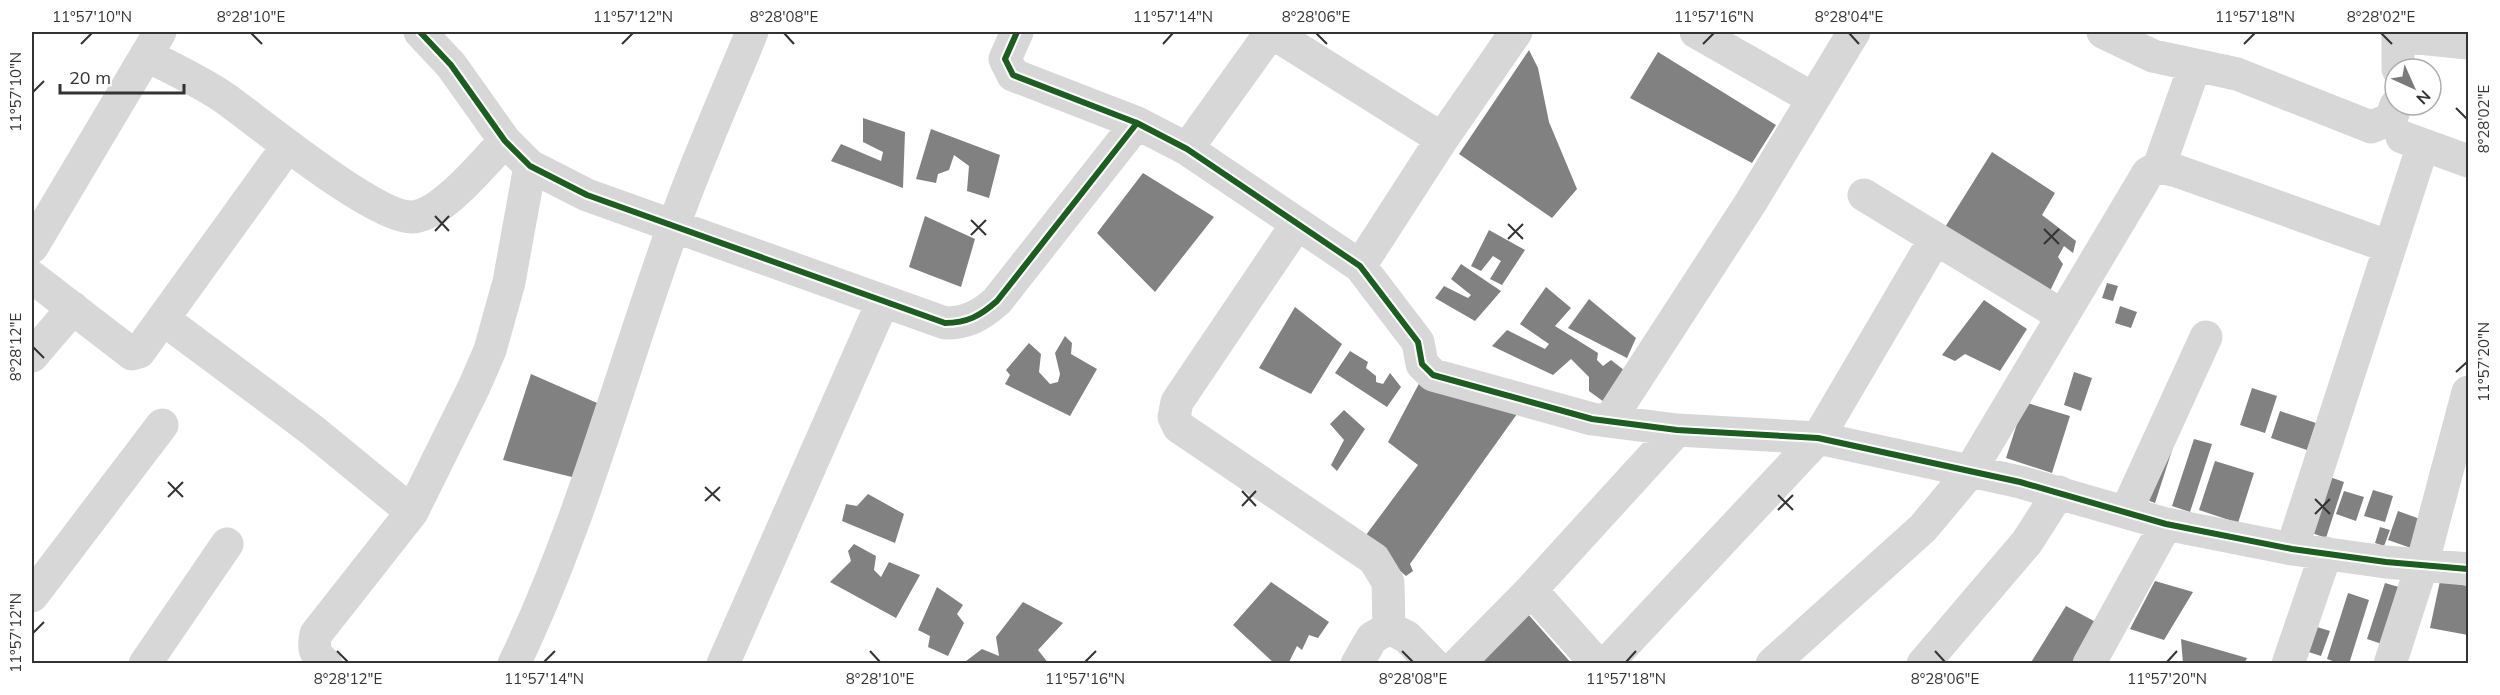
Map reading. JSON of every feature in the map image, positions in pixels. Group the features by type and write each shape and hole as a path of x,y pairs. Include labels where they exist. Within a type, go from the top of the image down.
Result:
{"street":[{"path":"420,32 451,65 505,141 530,166 587,195 674,224 945,323 959,323 980,316 996,301 1137,123"},
{"path":"514,663 530,631 596,458 674,224 752,32"},
{"path":"1017,32 1005,58 1013,75 1137,123 1187,149 1360,266 1418,342 1422,364 1433,375 1592,419 1677,430 1818,438 2060,492 2166,524 2292,549 2469,569"},
{"path":"1187,149 1271,32 1442,139"},
{"path":"1696,32 1812,98"},
{"path":"1609,421 1751,202 1854,32"},
{"path":"2103,32 2153,56 2237,74 2372,127 2469,161"},
{"path":"2398,57 2398,34 2469,43"},
{"path":"1360,266 1505,36"},
{"path":"32,247 153,43 287,147 391,214 412,217 438,208 505,141"},
{"path":"1772,663 1923,528 1969,473 2148,173 2159,167 2195,65"},
{"path":"2372,127 2391,117"},
{"path":"2292,549 2423,145"},
{"path":"32,277 132,354 139,352 287,147"},
{"path":"326,663 318,657 313,647 316,634 412,512 490,350 516,253 530,166"},
{"path":"2159,167 2390,248"},
{"path":"1864,195 2063,316"},
{"path":"1297,224 1178,402 1174,417 1179,427 1374,559 1388,582 1389,628"},
{"path":"1606,663 1818,438 1935,239"},
{"path":"723,663 883,301"},
{"path":"32,356 73,308"},
{"path":"163,319 312,430 412,512"},
{"path":"2126,512 2206,337"},
{"path":"2390,663 2422,565 2469,392"},
{"path":"32,596 162,425"},
{"path":"1458,663 1531,591 1677,430"},
{"path":"1923,663 2027,542 2060,492"},
{"path":"2089,663 2166,524"},
{"path":"148,663 227,544"},
{"path":"2288,663 2326,553"},
{"path":"1531,591 1597,663"},
{"path":"1357,663 1372,638 1389,628"},
{"path":"1389,628 1407,637 1433,663"}],"building":[{"path":"1529,50 1538,68 1549,122 1577,189 1552,218 1459,154"},
{"path":"1658,52 1776,125 1752,163 1630,98"},
{"path":"863,118 905,132 903,188 831,161 841,144 881,161 883,152 863,142"},
{"path":"931,129 1000,155 989,198 967,191 969,166 954,155 949,170 938,174 936,183 916,179"},
{"path":"1992,152 2055,193 2042,215 2076,241 2073,253 2064,246 2058,257 2063,264 2049,293 1942,232"},
{"path":"1143,173 1214,217 1155,292 1097,233"},
{"path":"925,216 975,239 961,287 909,267"},
{"path":"1489,230 1525,250 1502,285 1490,279 1501,261 1493,256 1481,271 1471,266"},
{"path":"1461,264 1501,291 1475,321 1435,298 1444,286 1468,298 1471,295 1451,279"},
{"path":"2107,283 2118,286 2113,301 2102,298"},
{"path":"1546,287 1571,308 1555,326 1598,353 1597,360 1603,366 1611,360 1629,374 1604,402 1589,391 1589,377 1571,359 1553,375 1492,346 1507,330 1545,349 1549,344 1520,324"},
{"path":"1589,299 1636,338 1627,358 1568,328"},
{"path":"1984,300 2027,329 2000,371 1965,354 1955,361 1942,355"},
{"path":"2120,306 2137,312 2131,328 2115,323"},
{"path":"1295,307 1342,344 1311,394 1259,368"},
{"path":"1065,336 1072,343 1071,354 1097,369 1070,416 1005,384 1010,375 1006,370 1029,343 1041,354 1039,372 1050,384 1058,382 1060,374 1055,353"},
{"path":"1350,351 1368,362 1366,368 1376,376 1376,382 1383,384 1390,373 1401,387 1387,407 1335,373"},
{"path":"2074,372 2092,378 2081,411 2064,405"},
{"path":"531,374 604,406 580,479 503,460"},
{"path":"1422,378 1522,407 1410,564 1413,571 1406,576 1363,539 1418,465 1388,442"},
{"path":"2252,388 2277,396 2265,433 2240,425"},
{"path":"2024,402 2070,416 2052,473 2006,458"},
{"path":"1344,410 1365,429 1337,471 1331,465 1344,440 1330,424"},
{"path":"2280,411 2316,423 2307,450 2271,438"},
{"path":"2177,435 2155,503 2147,500"},
{"path":"2194,439 2212,444 2190,512 2172,506"},
{"path":"2215,461 2254,473 2238,523 2199,510"},
{"path":"2327,476 2344,482 2326,538 2309,532"},
{"path":"2373,490 2393,496 2385,522 2364,516"},
{"path":"2344,491 2364,497 2356,521 2336,514"},
{"path":"868,494 904,514 895,543 842,521 846,504 857,506"},
{"path":"2398,511 2420,519 2411,548 2388,540"},
{"path":"2380,527 2390,530 2384,546 2375,543"},
{"path":"854,544 876,556 874,570 881,577 889,562 920,575 896,618 830,582 851,561 848,551"},
{"path":"2155,581 2193,592 2164,640 2130,629"},
{"path":"2440,581 2468,586 2468,635 2430,628"},
{"path":"1271,582 1329,622 1318,638 1309,635 1302,650 1297,646 1288,664 1275,664 1233,625"},
{"path":"2385,583 2409,590 2391,647 2367,639"},
{"path":"937,587 963,605 957,614 964,623 948,656 928,647 930,636 918,630"},
{"path":"2348,593 2369,600 2349,664 2341,664 2327,659"},
{"path":"1023,602 1063,623 1038,650 1049,664 962,664 982,649 999,656 996,637"},
{"path":"2066,606 2105,627 2085,664 2030,664"},
{"path":"1527,613 1572,664 1476,664"},
{"path":"2304,623 2330,631 2321,656 2296,648"},
{"path":"2181,639 2247,658 2244,664 2183,664"}],"cycle path":[{"path":"420,32 451,65 505,141 530,166 587,195 945,323 973,318 997,301 1137,123"},
{"path":"1017,32 1005,59 1013,75 1137,123 1187,149 1360,266 1418,342 1422,364 1433,375 1592,419 1677,430 1818,438 2020,482 2166,524 2292,549 2386,562 2468,569"}]}
